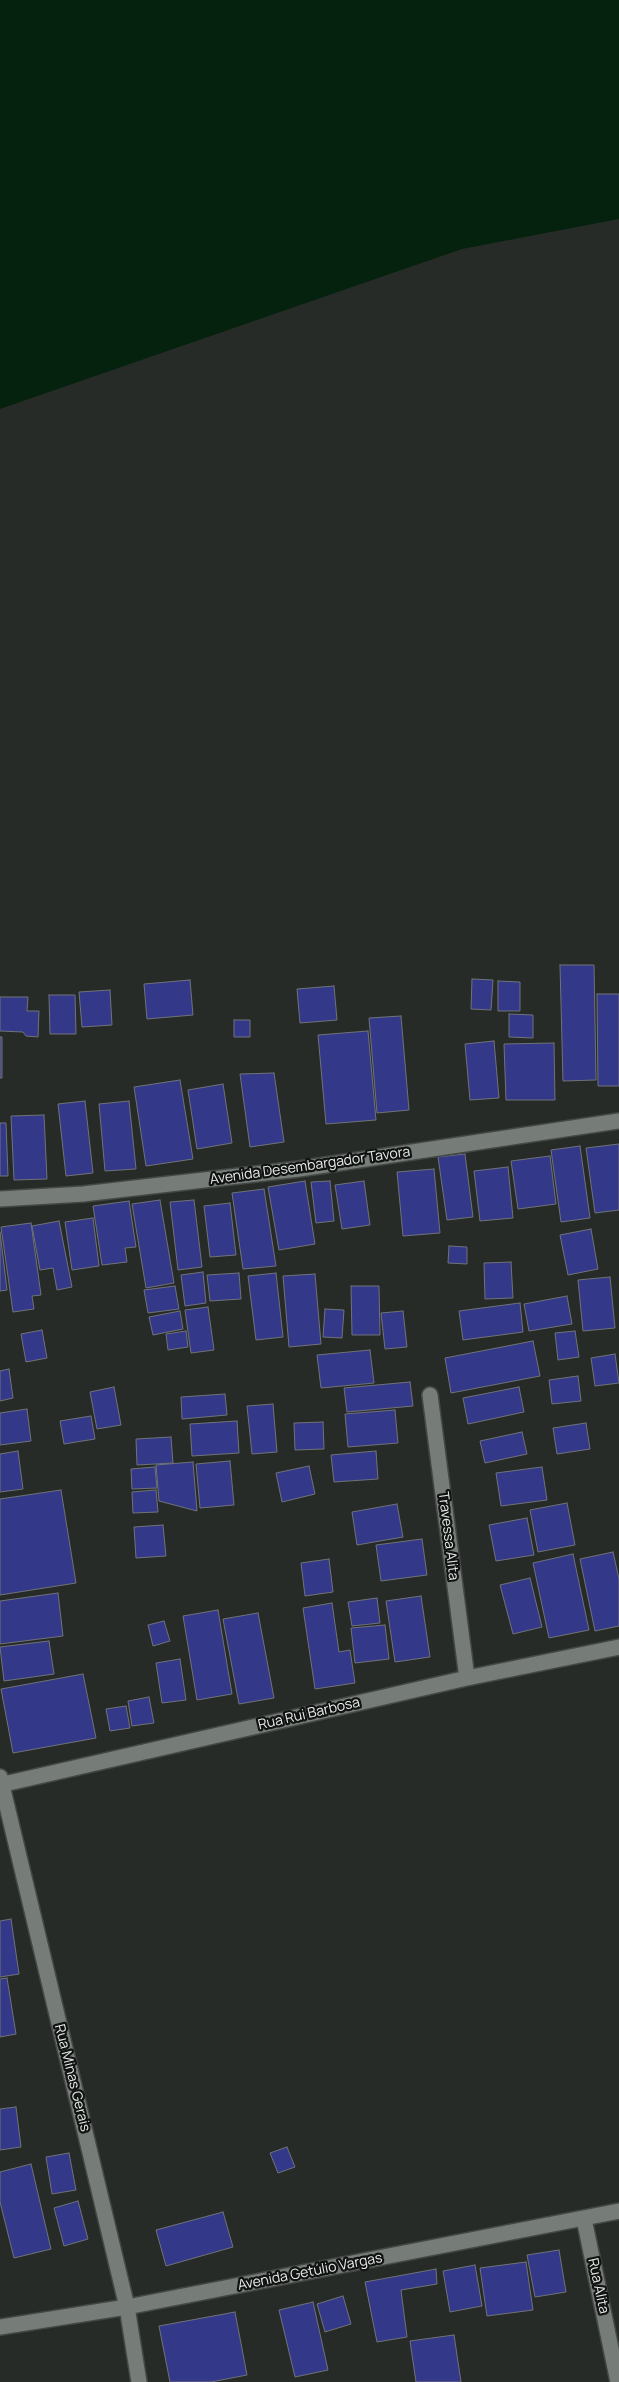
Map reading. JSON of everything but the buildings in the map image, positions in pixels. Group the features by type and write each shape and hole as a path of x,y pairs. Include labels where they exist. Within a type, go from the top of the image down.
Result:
{"street":[{"name":"Avenida Desembargador Tavora","path":"0,1199 83,1194 299,1169 619,1121"},
{"name":"Travessa Alita","path":"430,1395 467,1678"},
{"name":"Rua Rui Barbosa","path":"1,1782 467,1678 619,1647"},
{"name":"Rua Minas Gerais","path":"1,1782 128,2307 139,2382"},
{"name":"Avenida Getúlio Vargas","path":"0,2327 128,2307 584,2220 619,2211"},
{"name":"Rua Alita","path":"584,2220 618,2382"}],"shaded area":[{"path":"0,0 619,0 619,219 462,249 0,409"}]}
